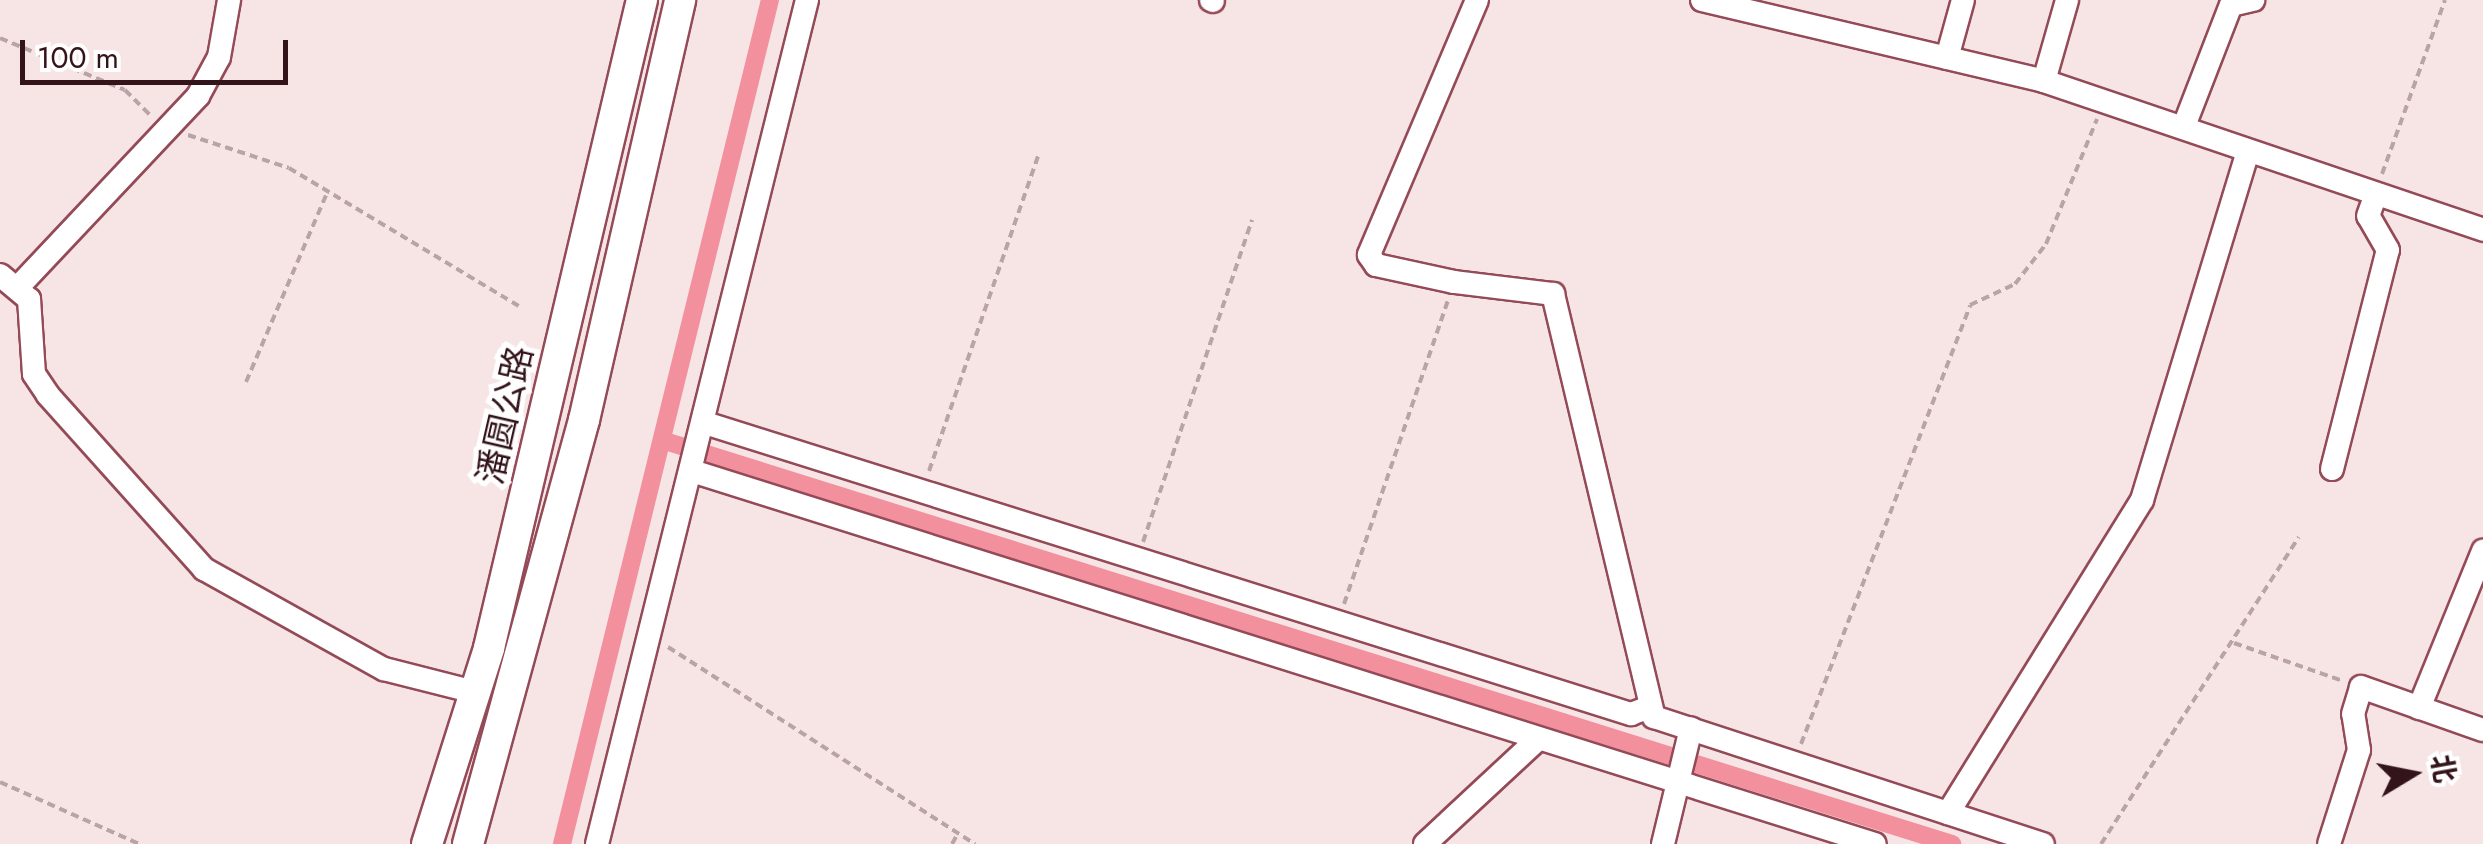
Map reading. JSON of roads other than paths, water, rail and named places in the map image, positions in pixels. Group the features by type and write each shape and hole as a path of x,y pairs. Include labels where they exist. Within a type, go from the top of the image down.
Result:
{"main road":[{"name":"潘圆公路","path":"427,844 476,692 642,0"},
{"path":"468,844 584,420 680,0"}],"street":[{"path":"229,0 219,57 172,128 10,280 29,299 34,374 48,395 204,570 384,669 476,692"},
{"path":"597,844 704,429 807,0"},
{"path":"1477,0 1370,242 1376,266 1454,282 1553,294 1654,717 1690,733 1794,762 2043,844"},
{"path":"1702,0 1782,9 1946,58 2044,81 2483,230"},
{"path":"1946,58 1962,0"},
{"path":"2044,81 2067,0"},
{"path":"2184,126 2231,5 2253,0"},
{"path":"1948,813 2142,500 2248,151"},
{"path":"2332,468 2388,250 2368,216 2376,194"},
{"path":"704,429 1632,714 1649,706"},
{"path":"693,468 1537,740 1679,782 1850,841 1875,844"},
{"path":"2419,708 2483,551"},
{"path":"2329,844 2359,750 2353,714 2361,688 2483,730"},
{"path":"1663,844 1690,733"},
{"path":"1426,844 1537,740"}],"waterway":[{"path":"562,844 770,0"},
{"path":"665,441 1952,844"}]}
